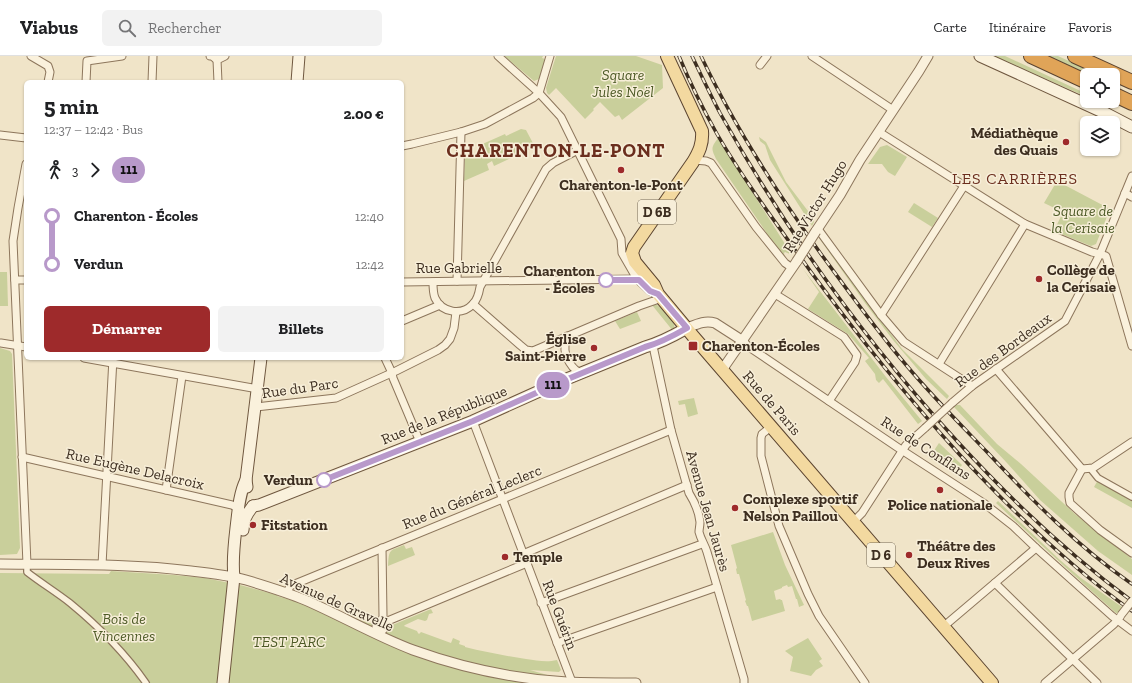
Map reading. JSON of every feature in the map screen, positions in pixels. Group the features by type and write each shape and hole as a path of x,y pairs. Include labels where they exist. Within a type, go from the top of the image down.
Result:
{"highway":[{"path":"1031,56 1080,79"},
{"path":"1075,56 1132,82"},
{"path":"1120,97 1132,103"}],"main road":[{"path":"297,80 299,56"},
{"name":"D 6B","path":"660,296 654,285 635,262 632,256 633,250 694,160 701,148 702,137 702,131 667,56"},
{"path":"980,56 1105,113 1132,127"},
{"path":"994,56 1080,97"},
{"path":"1105,108 1132,121"},
{"name":"Rue de Paris","path":"660,296 992,683"},
{"name":"Rue de la République","path":"253,506 259,505 473,421 645,347 653,346 687,328"},
{"path":"234,577 239,565 244,521 253,506 248,503 246,498 246,480 261,360"},
{"path":"223,683 234,577 232,564 242,489 246,480"}],"street":[{"path":"31,56 48,66 50,72 48,80"},
{"path":"86,80 87,61 122,56"},
{"path":"152,80 153,56"},
{"path":"210,56 217,60 218,80"},
{"path":"217,60 225,56"},
{"name":"Rue de Paris","path":"498,56 539,93 561,117 568,134 578,150 621,239 622,253 637,279 650,291 660,296"},
{"path":"404,146 461,132 485,124 533,98 539,93 550,56"},
{"path":"760,65 767,56"},
{"path":"812,56 893,110"},
{"name":"Rue Victor Hugo","path":"722,370 817,230 928,56"},
{"path":"458,282 461,132"},
{"path":"879,132 1025,224 1092,252 1106,256 1132,346"},
{"path":"0,135 24,138"},
{"path":"433,282 435,298 440,305 447,310 456,312 464,310 473,304 483,281 546,170 553,163 578,150"},
{"path":"694,160 711,163 756,227 785,263 794,265"},
{"path":"24,175 13,241 28,572 69,603 106,636 146,683"},
{"name":"Rue des Bordeaux","path":"853,522 862,513 903,450 912,439 972,386 1065,321 1100,254 1132,176"},
{"path":"881,314 964,186"},
{"path":"1125,193 1132,197"},
{"path":"18,208 24,208"},
{"path":"939,364 1025,224"},
{"path":"817,230 904,342 972,386"},
{"name":"Rue Gabrielle","path":"404,282 637,279"},
{"path":"15,280 24,280"},
{"path":"775,294 844,337 857,355 856,362 829,401"},
{"path":"473,304 526,350 533,351 660,296"},
{"path":"404,320 440,305"},
{"name":"Rue du Parc","path":"256,407 336,398 418,361 445,345 450,339 454,328 456,312"},
{"name":"Rue de Conflans","path":"687,328 706,322 715,323 829,401 985,504 1013,526 1036,548 1119,618 1132,631"},
{"path":"567,336 564,345 565,352 574,368 578,372 583,373"},
{"path":"1,343 24,347"},
{"name":"Avenue Jean Jaurès","path":"653,346 671,430 689,493 693,499 700,524 699,528 701,540 706,548 744,683"},
{"path":"386,360 420,442"},
{"path":"102,565 113,361 182,376 258,389"},
{"path":"996,369 1082,469"},
{"path":"166,490 182,376"},
{"name":"Rue Guérin","path":"473,421 572,682"},
{"path":"771,427 762,434 761,456 779,526 819,616 865,683"},
{"name":"Rue du Général Leclerc","path":"287,593 290,586 671,430"},
{"path":"1082,469 1097,465 1132,442"},
{"name":"Rue Eugène Delacroix","path":"22,457 240,506"},
{"path":"1090,468 1098,478 1132,497"},
{"path":"1082,469 1069,493 1070,503 1100,530 1132,553"},
{"path":"523,554 687,486"},
{"path":"240,506 243,511 244,521"},
{"path":"541,603 701,540"},
{"path":"378,635 384,630 385,620 382,548"},
{"path":"943,627 1036,548"},
{"path":"385,620 527,563"},
{"name":"Avenue de Gravelle","path":"0,564 102,565 168,568 234,577 287,593 325,609 412,650 464,666 509,676 572,682 636,683"},
{"path":"995,583 1097,683"},
{"path":"557,643 717,587"},
{"path":"1045,683 1119,618 1132,601"}],"green space":[{"path":"504,56 543,56 542,58 545,59 539,79 534,81"},
{"name":"Square Jules Noël","path":"556,56 636,56 662,65 663,88 622,120 619,115 615,117 600,102 585,119 556,88 549,95 547,93 546,88"},
{"path":"994,56 1005,56 1080,91 1080,94"},
{"path":"1049,56 1058,56 1084,68 1080,68 1080,70"},
{"path":"521,129 526,130 535,147 494,166 492,161 487,164 489,170 464,181 465,157 478,157 478,146 505,134 506,136"},
{"path":"759,137 766,142 786,182 811,215 814,222 812,226 770,160 765,145 760,141"},
{"path":"718,138 792,255 785,252 785,259 764,234 766,232 716,159 712,148"},
{"path":"887,145 907,157 895,176 888,172 882,164 868,164 880,147"},
{"name":"Square de la Cerisaie","path":"1057,181 1110,209 1096,244 1091,246 1054,231 1063,212 1044,203"},
{"path":"914,203 938,218 932,227 908,212"},
{"path":"820,237 902,349 949,396 947,399 926,379 893,340 865,303 819,238"},
{"path":"803,269 886,377 922,421 918,424 883,379 879,383 876,380 875,374 865,361 869,358 848,334 808,309 819,292"},
{"path":"0,272 7,272 8,306 0,306"},
{"path":"655,304 663,310 673,322 673,331 652,305"},
{"path":"637,312 641,321 620,329 615,321"},
{"path":"0,348 10,351 12,354 20,548 17,554 0,555"},
{"path":"694,398 698,414 688,417 685,404 679,405 678,401"},
{"path":"956,405 960,405 997,444 1075,514 1132,559 1132,575 1098,551 1040,500 954,407"},
{"path":"939,443 962,465 956,473 929,458"},
{"path":"1098,480 1132,499 1132,508 1094,487"},
{"path":"998,501 1081,578 1122,607 1118,613 1116,613 1086,586 996,503"},
{"path":"773,532 785,565 804,605 799,607 792,586 788,587 787,585 774,591 776,600 782,600 785,611 752,621 745,601 739,574 737,574 737,568 731,545"},
{"path":"404,545 406,549 412,547 415,555 388,566 391,551"},
{"name":"Bois de Vincennes","path":"111,571 205,578 240,585 390,629 390,626 431,609 433,613 429,614 427,620 425,621 418,619 404,626 417,631 419,634 421,632 451,643 453,638 460,641 459,644 465,647 480,651 541,661 557,660 561,670 559,672 530,670 575,683 0,683 0,573 109,574"},
{"path":"808,638 822,659 819,661 823,666 816,670 811,676 790,671 793,657 785,651"}],"railway":[{"path":"679,56 692,86 717,134 762,204 811,272 883,366 960,455 1021,518 1086,576 1132,611"},
{"path":"692,56 720,113 772,200 829,284 891,365 957,441 1019,505 1085,564 1132,601"},
{"path":"701,56 727,108 756,158 821,254 863,311 896,352 936,399 1038,505 1093,555 1132,584"}],"bus line":[{"name":"111","path":"324,480 473,421 565,380 645,347 653,346 687,328 658,294 650,291 639,280 606,280"}],"place":[{"name":"Médiathèque des Quais","path":"1066,142"},
{"name":"Charenton-le-Pont","path":"621,170"},
{"name":"Collège de la Cerisaie","path":"1039,279"},
{"name":"Charenton - Écoles","path":"606,280"},
{"name":"Charenton-Écoles","path":"693,346"},
{"name":"Église Saint-Pierre","path":"594,348"},
{"name":"Verdun","path":"324,480"},
{"name":"Police nationale","path":"940,490"},
{"name":"Complexe sportif Nelson Paillou","path":"735,508"},
{"name":"Fitstation","path":"253,525"},
{"name":"Théâtre des Deux Rives","path":"909,555"},
{"name":"Temple","path":"505,557"}],"district":[{"name":"CHARENTON-LE-PONT","path":"556,150"},
{"name":"LES CARRIÈRES","path":"1015,178"}],"park label":[{"name":"TEST PARC","path":"289,642"}]}
